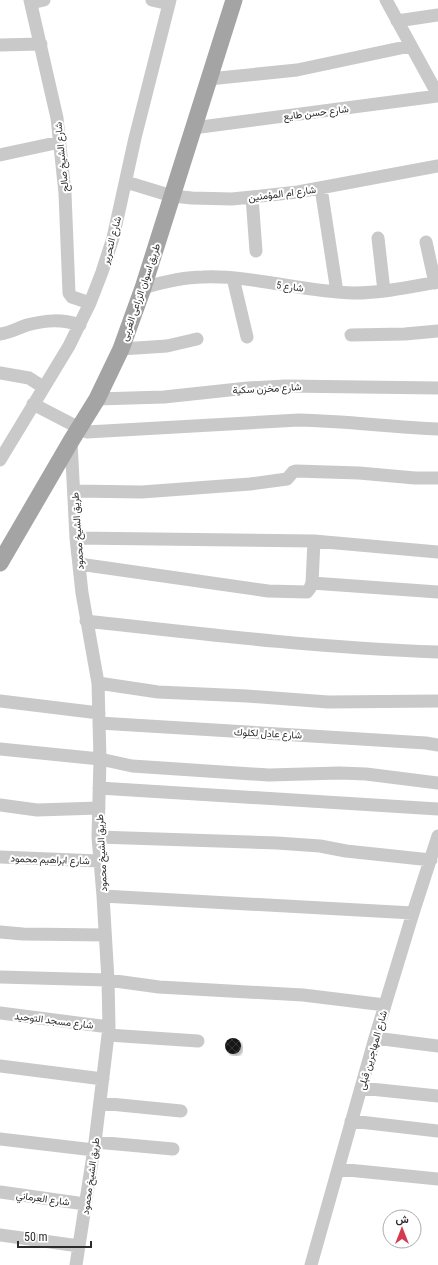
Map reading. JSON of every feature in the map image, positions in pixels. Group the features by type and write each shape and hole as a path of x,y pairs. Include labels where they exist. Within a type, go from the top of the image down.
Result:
{"main road":[{"name":"طريق اسوان الزراعى الغربى","path":"1,557 97,399 121,349 143,288 234,0"}],"street":[{"path":"31,1 44,0"},
{"path":"152,0 170,2"},
{"path":"386,0 410,46 433,79 438,96"},
{"name":"شارع الشيخ صالح","path":"31,1 57,118 64,193 69,294 72,297 90,303"},
{"name":"شارع التحرير","path":"0,460 80,325 108,257 135,138 170,2"},
{"path":"397,21 438,15"},
{"path":"0,45 41,44"},
{"path":"209,79 297,70 410,46"},
{"name":"شارع حسن طايع","path":"193,128 438,96"},
{"path":"0,155 60,142"},
{"name":"شارع ام المؤمنين","path":"126,182 172,196 205,199 252,198 321,188 438,166"},
{"path":"321,188 337,292"},
{"path":"252,198 256,252"},
{"path":"378,238 384,291"},
{"path":"426,242 436,283"},
{"name":"شارع 5","path":"143,288 173,280 218,277 353,293 384,291 436,283"},
{"path":"233,278 247,337"},
{"path":"0,334 27,325 50,321 68,321 80,325"},
{"path":"351,335 405,334 438,331"},
{"path":"121,349 167,346 197,339"},
{"path":"0,373 29,378 43,387"},
{"name":"شارع مخزن سكية","path":"97,399 164,397 279,386 438,388"},
{"path":"33,404 75,435 87,432 95,433 299,420 438,429"},
{"name":"طريق الشيخ محمود","path":"75,435 74,492 76,538 86,621 98,684 100,759 98,838 108,980 108,1031 100,1103 76,1265"},
{"path":"74,492 142,492 250,484 287,479 296,470 359,473 415,478 438,478"},
{"path":"76,538 314,541 438,552"},
{"path":"79,564 268,591 307,592 312,583 314,541"},
{"path":"312,583 438,592"},
{"path":"86,621 324,645 438,652"},
{"path":"98,684 158,692 247,696 328,702 438,701"},
{"name":"شارع عادل لكلوك","path":"0,701 99,718 438,745"},
{"path":"0,749 100,759 139,766 269,775 339,773 366,774 438,783"},
{"path":"99,788 438,808"},
{"path":"0,805 38,810 99,808"},
{"name":"شارع المهاجرين قبلى","path":"311,1265 385,1004 438,836"},
{"path":"98,838 277,843 320,846 346,851 431,860"},
{"name":"شارع ابراهيم محمود","path":"0,857 100,862"},
{"path":"103,896 413,914"},
{"path":"0,932 23,934 106,935"},
{"path":"0,977 108,980 159,987 303,996 385,1004"},
{"name":"شارع مسجد التوحيد","path":"0,1013 108,1031 198,1041"},
{"path":"375,1038 438,1046"},
{"path":"0,1066 102,1079"},
{"path":"361,1088 438,1096"},
{"path":"100,1103 181,1111"},
{"path":"351,1121 438,1131"},
{"path":"0,1140 173,1149"},
{"path":"338,1169 438,1179"},
{"name":"شارع العرماني","path":"0,1192 86,1204"},
{"path":"0,1235 79,1246"}],"building":[{"path":"233,1038 239,1040 241,1046 239,1052 233,1054 227,1052 225,1046 227,1040"}]}
